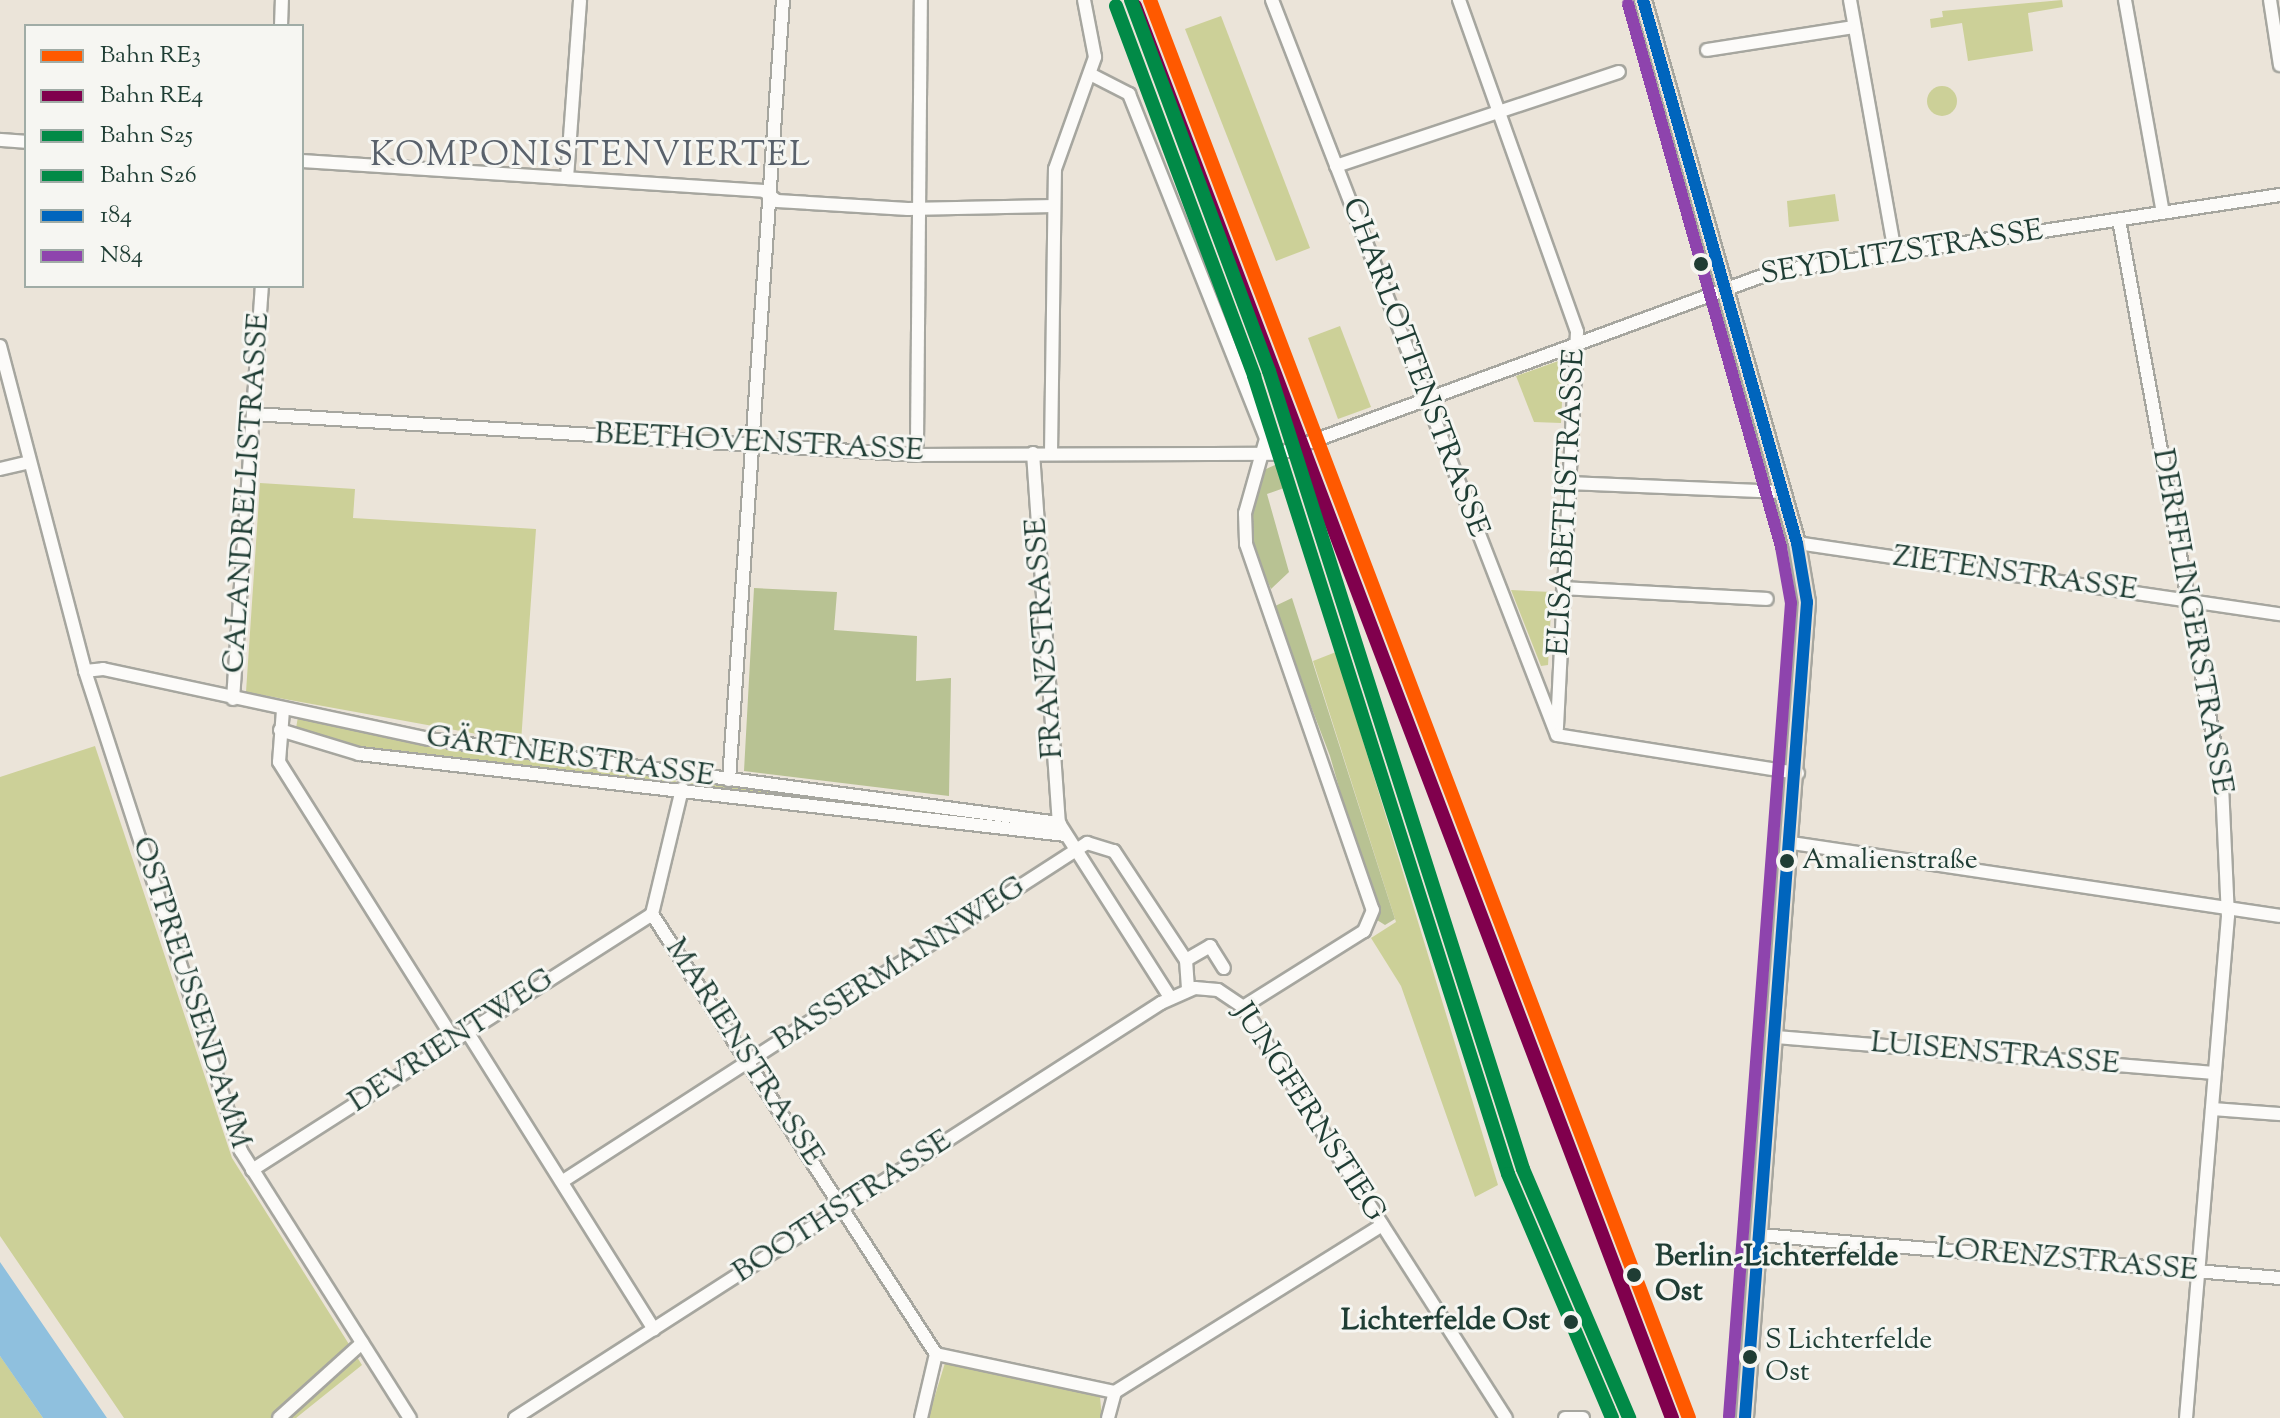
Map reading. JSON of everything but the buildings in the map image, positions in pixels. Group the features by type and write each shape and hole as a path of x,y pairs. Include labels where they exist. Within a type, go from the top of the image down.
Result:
{"main road":[{"path":"1643,0 1797,543 1808,621 1745,1418"}],"street":[{"path":"281,24 282,0"},
{"path":"567,178 580,0"},
{"path":"729,780 783,0"},
{"path":"917,449 921,0"},
{"path":"1051,453 1054,206 1060,141 1090,74 1096,40 1084,0"},
{"name":"CHARLOTTENSTRASSE","path":"1272,0 1557,735"},
{"name":"ELISABETHSTRASSE","path":"1459,0 1576,342 1557,735"},
{"path":"1850,0 1895,253"},
{"path":"2125,0 2163,213"},
{"path":"2270,0 2280,65"},
{"path":"1707,50 1854,27"},
{"path":"1336,166 1619,72"},
{"path":"1090,74 1122,85 1266,455 1248,503 1246,544 1373,910 1364,931 1243,1007"},
{"path":"0,140 24,142"},
{"path":"304,161 567,178 919,208 1054,206"},
{"name":"SEYDLITZSTRASSE","path":"1266,455 1724,287 1895,253 2280,195"},
{"name":"DERFFLINGERSTRASSE","path":"2119,220 2221,776 2228,908 2186,1418"},
{"name":"CALANDRELLISTRASSE","path":"233,699 262,288"},
{"name":"OSTPREUSSENDAMM","path":"0,346 27,463 85,671 252,1170 410,1418"},
{"name":"BEETHOVENSTRASSE","path":"253,414 752,445 1033,453 1266,455"},
{"name":"FRANZSTRASSE","path":"1033,453 1062,829"},
{"path":"0,469 27,463"},
{"path":"1568,483 1783,492"},
{"name":"ZIETENSTRASSE","path":"1797,543 2280,614"},
{"path":"1563,588 1767,599"},
{"name":"GÄRTNERSTRASSE","path":"85,671 283,710 685,775 1062,829"},
{"path":"283,710 279,762 455,1041"},
{"name":"GÄRTNERSTRASSE","path":"280,730 359,754 681,794 1062,829"},
{"path":"1557,735 1798,773"},
{"name":"MARIENSTRASSE","path":"685,775 652,914 936,1354"},
{"path":"1062,829 1076,852 1170,997 1188,989 1186,960 1114,851 1093,842 1076,852"},
{"path":"1792,843 2280,916"},
{"name":"BASSERMANNWEG","path":"563,1181 1076,852"},
{"name":"DEVRIENTWEG","path":"252,1170 652,914"},
{"path":"1186,960 1210,946 1224,968"},
{"name":"JUNGFERNSTIEG","path":"1188,989 1218,990 1243,1007 1506,1418"},
{"name":"BOOTHSTRASSE","path":"515,1418 1170,997"},
{"path":"468,1033 654,1329"},
{"name":"LUISENSTRASSE","path":"1776,1037 2215,1073"},
{"path":"2212,1109 2280,1114"},
{"path":"1108,1418 1115,1392 1382,1225"},
{"name":"LORENZSTRASSE","path":"1759,1235 2280,1278"},
{"path":"279,1418 362,1343"},
{"path":"921,1418 936,1354 1115,1392"},
{"path":"1565,1418 1583,1418"}],"green space":[{"path":"2062,0 2063,7 2028,13 2033,51 1968,61 1962,23 1931,28 1930,19 1943,17 1942,11"},
{"path":"1221,16 1310,248 1276,261 1185,29"},
{"path":"1942,86 1953,90 1957,101 1953,112 1942,116 1931,112 1927,101 1931,90"},
{"path":"1835,194 1839,221 1789,227 1787,201"},
{"path":"1340,326 1371,407 1338,419 1308,338"},
{"path":"1564,359 1561,423 1534,422 1516,376"},
{"path":"1277,464 1284,488 1267,494 1289,572 1271,589 1248,536 1252,500 1264,470"},
{"path":"260,483 355,489 353,518 536,529 521,742 246,692"},
{"path":"754,588 837,592 834,630 917,636 916,681 951,678 949,796 744,771"},
{"path":"1511,590 1552,592 1548,665 1541,666"},
{"path":"1292,598 1395,919 1385,925 1377,920 1330,756 1273,607"},
{"path":"1336,652 1498,1185 1475,1197 1401,986 1371,938 1396,922 1313,661"},
{"path":"298,717 675,777 676,783 356,748 296,728"},
{"path":"95,746 232,1158 362,1365 296,1418 124,1418 0,1236 0,777"},
{"path":"690,779 1031,821 1043,830 687,789"},
{"path":"0,1356 3,1360 43,1418 0,1418"},
{"path":"945,1363 1100,1397 1102,1418 928,1418"}],"water":[{"path":"0,1262 107,1418 43,1418 0,1356"}],"rail line":[{"name":"S25","path":"1131,0 1269,371 1523,1169 1629,1418"},
{"name":"RE3","path":"1150,0 1689,1418"},
{"name":"S26","path":"1116,6 1254,376 1508,1174 1612,1418"},
{"name":"RE4","path":"1135,6 1672,1418"}],"transit line":[{"name":"184","path":"1643,0 1797,543 1807,602 1745,1418"},
{"name":"N84","path":"1628,4 1781,547 1791,603 1729,1417"}],"place":[{"name":"Amalienstraße","path":"1787,861"},
{"name":"Berlin-Lichterfelde Ost","path":"1634,1275"},
{"name":"Lichterfelde Ost","path":"1571,1322"},
{"name":"S Lichterfelde Ost","path":"1750,1357"}],"district":[{"name":"KOMPONISTENVIERTEL","path":"591,157"}]}
